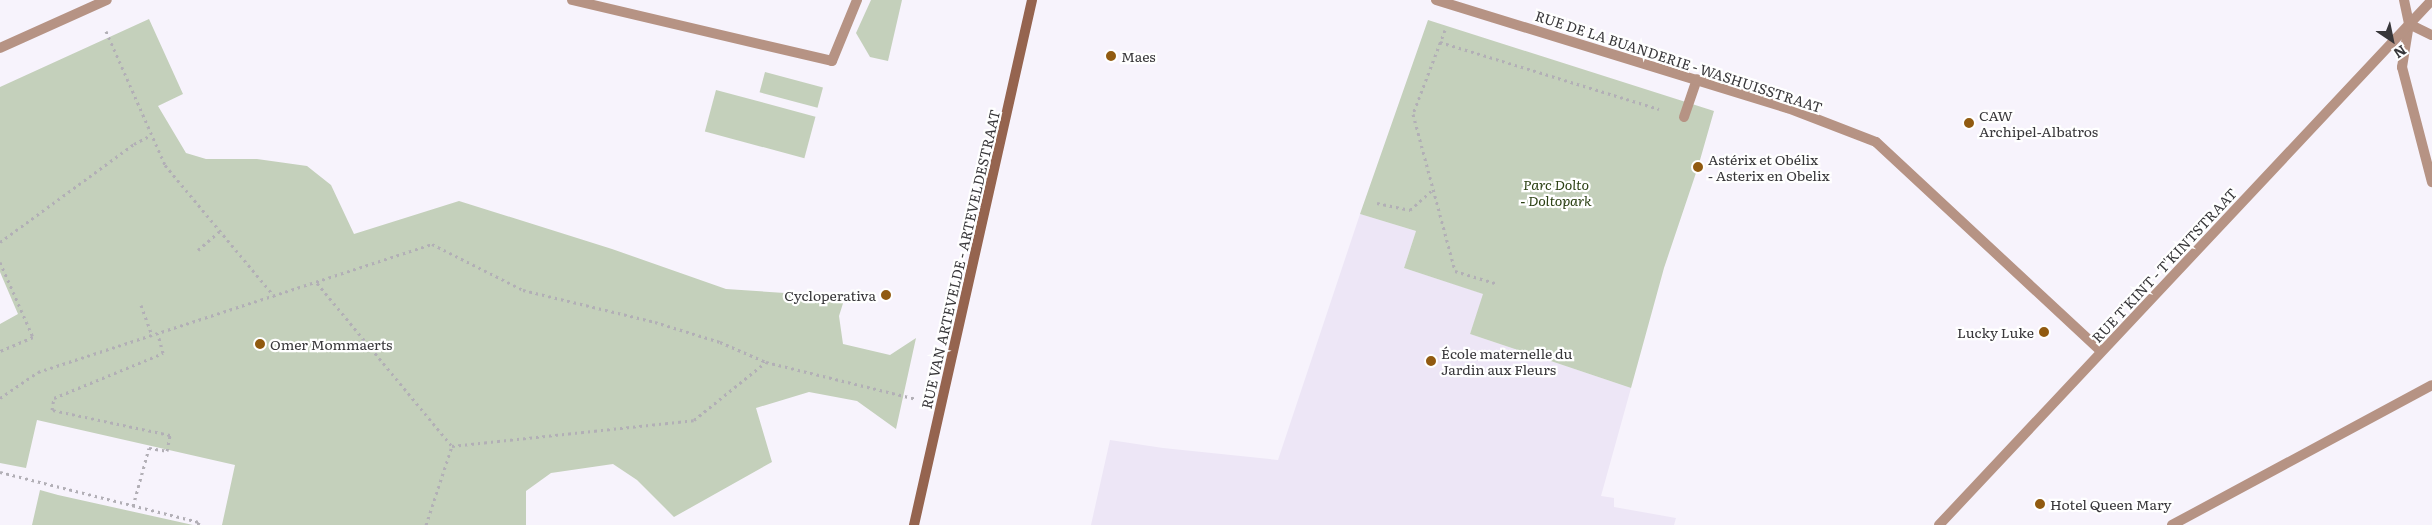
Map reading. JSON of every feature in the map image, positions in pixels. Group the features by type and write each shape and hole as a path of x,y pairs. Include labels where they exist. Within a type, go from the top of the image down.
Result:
{"street":[{"path":"0,48 107,0"},
{"path":"572,0 832,61 857,0"},
{"name":"RUE VAN ARTEVELDE - ARTEVELDESTRAAT","path":"914,525 1032,0"},
{"name":"RUE DE LA BUANDERIE - WASHUISSTRAAT","path":"1436,0 1788,108 1876,142 2101,351"},
{"path":"2404,0 2409,24 2402,67 2432,182"},
{"name":"RUE T'KINT - T'KINTSTRAAT","path":"1939,525 2432,0"},
{"path":"2409,24 2432,35"},
{"path":"1684,117 1697,80"},
{"path":"2172,525 2432,385"}],"path":[{"path":"1453,5 1413,114 1455,271 1498,284"},
{"path":"106,31 165,164 274,297"},
{"path":"1440,42 1684,117"},
{"path":"0,242 134,144 151,135"},
{"path":"1377,203 1410,210 1433,189"},
{"path":"198,250 219,232"},
{"path":"0,398 38,372 274,297 432,244 522,290 655,322 720,342 766,362 909,397"},
{"path":"0,262 34,337 0,352"},
{"path":"317,283 452,446"},
{"path":"142,305 152,336"},
{"path":"133,506 149,448 167,452 170,435 52,410 54,398 163,353 158,334"},
{"path":"452,446 694,420 766,362"},
{"path":"427,525 452,446"},
{"path":"0,472 199,522 198,525"}],"shaded area":[{"name":"École maternelle du Jardin aux Fleurs","path":"1360,214 1416,231 1404,268 1484,294 1470,334 1631,388 1601,496 1614,498 1614,507 1676,518 1674,525 1091,525 1110,440 1163,448 1278,460"}],"green space":[{"path":"871,0 902,0 888,61 870,57 856,33"},
{"path":"149,19 183,94 158,106 186,153 206,159 257,159 307,166 331,185 354,234 459,201 612,249 726,289 845,297 839,316 843,344 890,355 916,338 896,429 857,401 809,392 756,408 772,462 674,517 637,480 613,464 551,473 526,491 526,525 222,525 235,465 37,420 26,468 0,463 0,324 18,314 0,272 0,87"},
{"name":"Parc Dolto - Doltopark","path":"1428,20 1714,111 1698,167 1664,268 1631,388 1470,334 1483,294 1404,268 1416,231 1360,214"},
{"path":"765,72 823,88 818,108 760,92"},
{"path":"716,90 815,117 804,158 705,132"},
{"path":"40,490 58,495 193,525 32,525"}],"place":[{"name":"Maes","path":"1111,56"},
{"name":"CAW Archipel-Albatros","path":"1969,123"},
{"name":"Astérix et Obélix - Asterix en Obelix","path":"1698,167"},
{"name":"Cycloperativa","path":"886,295"},
{"name":"Lucky Luke","path":"2044,332"},
{"name":"Omer Mommaerts","path":"260,344"},
{"name":"École maternelle du Jardin aux Fleurs","path":"1431,361"},
{"name":"Hotel Queen Mary","path":"2040,504"}]}
